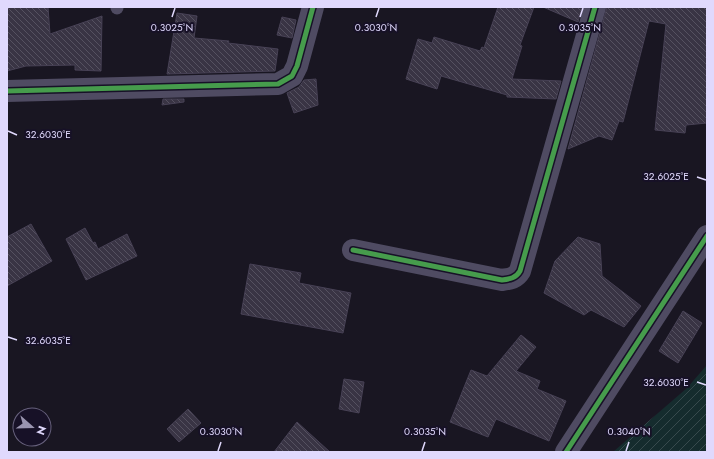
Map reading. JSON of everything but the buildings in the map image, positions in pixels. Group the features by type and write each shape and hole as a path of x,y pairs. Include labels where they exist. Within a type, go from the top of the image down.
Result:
{"street":[{"path":"7,91 278,84 292,76 297,66 313,7"},
{"path":"353,250 502,280 513,278 518,275 594,7"},
{"path":"566,452 707,236"}],"green space":[{"path":"707,365 707,452 613,452 687,388"}],"cycle path":[{"path":"7,91 278,84 292,76 297,66 313,7"},
{"path":"353,250 502,280 510,279 517,275 520,271 595,7"},
{"path":"566,452 707,236"}]}
